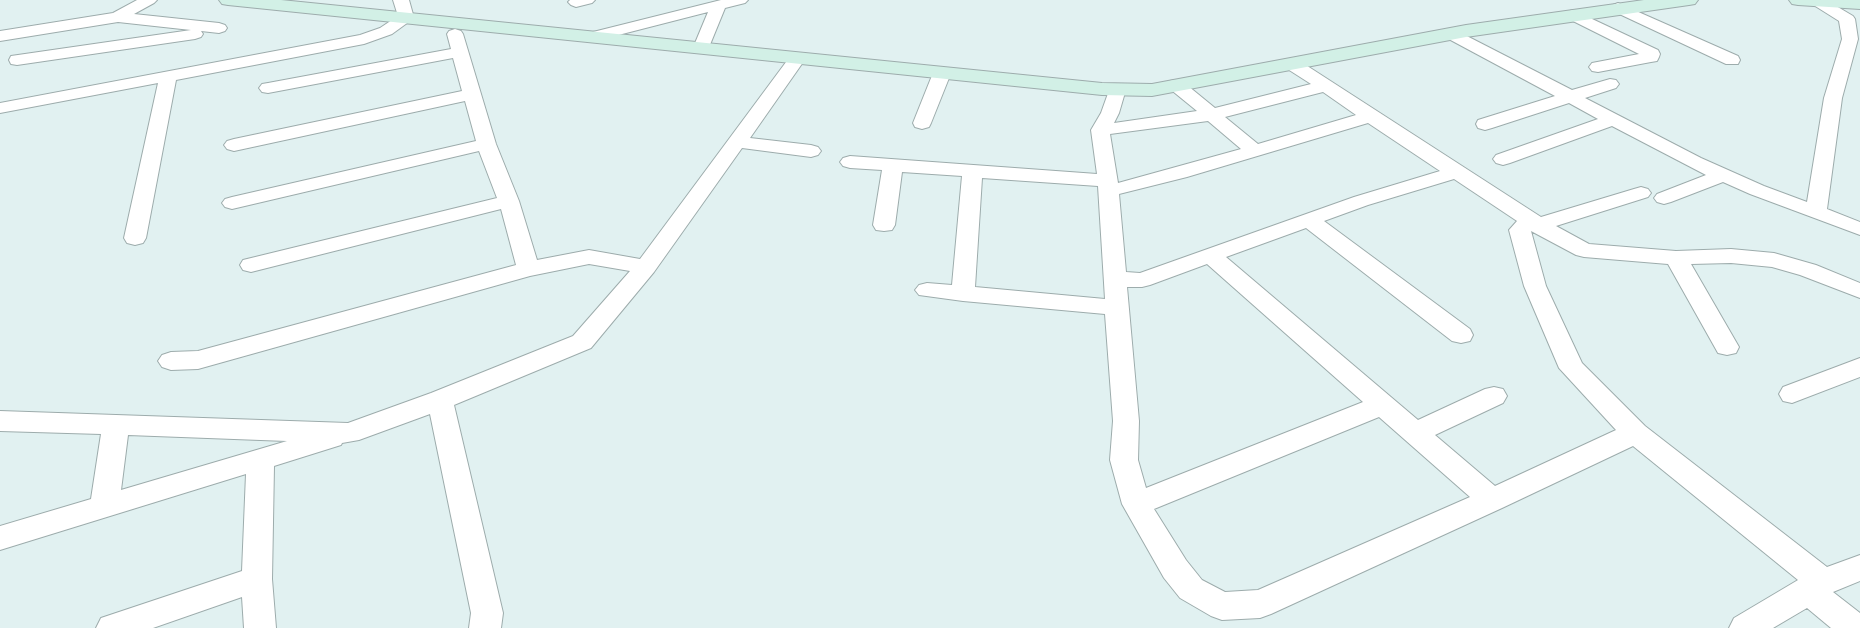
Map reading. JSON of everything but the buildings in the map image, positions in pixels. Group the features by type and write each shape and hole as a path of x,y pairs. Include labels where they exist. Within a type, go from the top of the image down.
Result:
{"street":[{"path":"0,68 117,17 148,0"},
{"path":"228,0 406,18 462,34 591,37 1117,90 1152,90 1451,34 1618,8 1689,0"},
{"path":"401,0 406,18"},
{"path":"591,37 740,0"},
{"path":"1798,0 1859,2"},
{"path":"1809,0 1847,19 1854,29 1833,98 1816,212"},
{"path":"701,48 719,5"},
{"path":"1618,8 1732,60"},
{"path":"1573,15 1652,54 1651,57 1598,66"},
{"path":"0,36 117,17 219,28 64,55 16,60"},
{"path":"0,108 364,39 386,31 406,18"},
{"path":"268,88 462,34"},
{"path":"462,34 473,94 486,144 509,201 528,270"},
{"path":"1451,34 1613,120 1724,175 1757,190 1860,229"},
{"path":"0,538 349,432 440,400 582,342 646,267 798,58"},
{"path":"1292,64 1534,222 1584,250 1676,258 1730,256 1774,260 1808,270 1860,291"},
{"path":"922,123 942,73"},
{"path":"135,238 168,76"},
{"path":"1485,124 1610,84"},
{"path":"1176,85 1254,150"},
{"path":"1100,130 1211,115 1326,86"},
{"path":"1117,90 1110,113 1100,130 1108,186 1116,280 1123,401 1126,421 1124,460 1136,504 1175,569 1191,589 1222,606 1260,604 1492,500 1635,432"},
{"path":"234,145 473,94"},
{"path":"850,162 1108,186 1180,174 1371,116"},
{"path":"1503,159 1613,120"},
{"path":"736,142 811,151"},
{"path":"232,203 486,144"},
{"path":"884,225 893,166"},
{"path":"963,294 972,172"},
{"path":"1116,280 1142,280 1362,201 1456,172"},
{"path":"1664,198 1724,175"},
{"path":"1641,193 1534,222 1520,230 1535,286 1572,368 1635,432 1816,586 1855,628"},
{"path":"251,265 509,201"},
{"path":"1309,220 1461,335"},
{"path":"1211,256 1492,500"},
{"path":"172,361 198,360 528,270 589,257 646,267"},
{"path":"1676,258 1727,347"},
{"path":"927,290 1118,308"},
{"path":"1792,394 1860,367"},
{"path":"1415,433 1494,396"},
{"path":"440,400 487,613 485,628"},
{"path":"1136,504 1382,405"},
{"path":"0,421 349,432"},
{"path":"104,507 116,425"},
{"path":"260,460 257,579 260,628"},
{"path":"1745,628 1816,586 1860,568"},
{"path":"112,628 257,579"}]}
